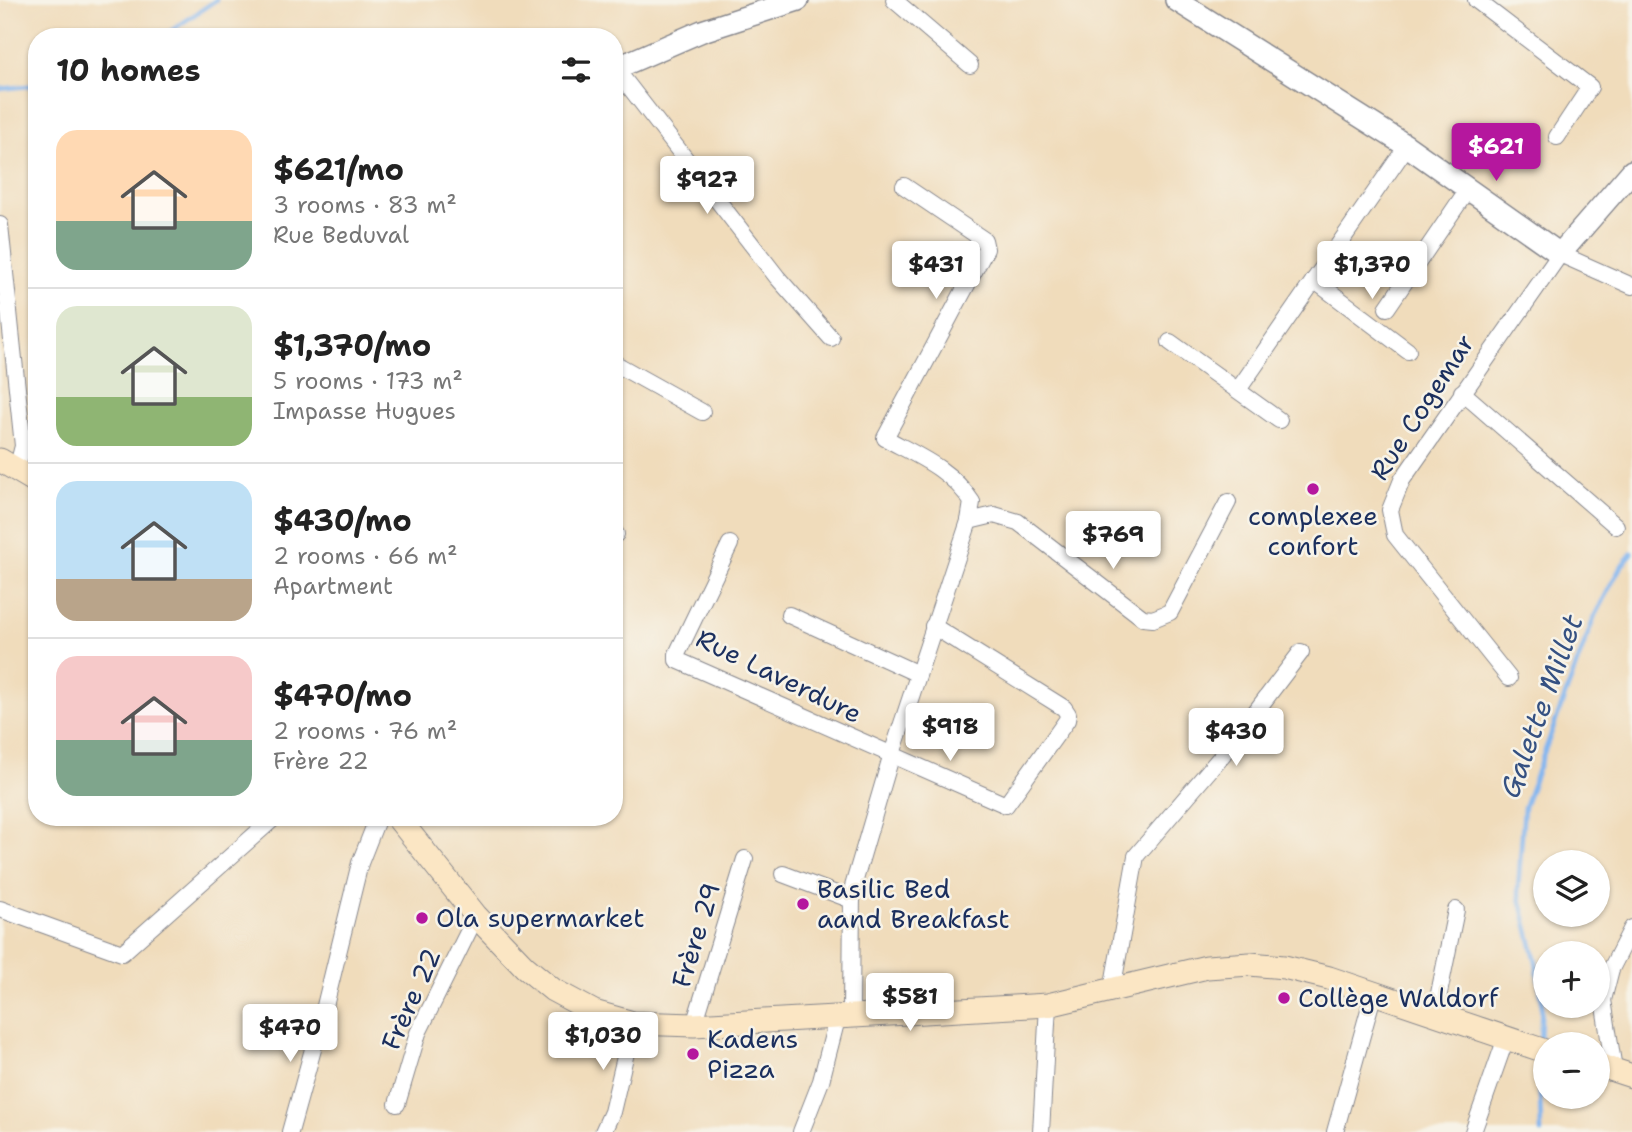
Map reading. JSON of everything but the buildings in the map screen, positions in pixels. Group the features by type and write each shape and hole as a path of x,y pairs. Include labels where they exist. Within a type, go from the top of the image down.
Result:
{"main road":[{"path":"8,464 28,476"},
{"path":"404,826 476,916 525,967 553,989 594,1012 633,1023 694,1025 1048,1005 1207,967 1250,964 1284,967 1374,992 1533,1047"}],"street":[{"path":"623,65 771,3 798,0"},
{"path":"894,0 970,65"},
{"path":"1176,0 1407,146 1560,254 1632,286"},
{"path":"1476,0 1590,87 1557,137"},
{"path":"623,78 777,277 831,338"},
{"path":"1238,390 1407,146"},
{"name":"Rue Cogemar","path":"1509,678 1395,536 1390,510 1402,480 1560,254 1632,171"},
{"path":"801,1132 845,1015 852,890 891,757 969,521 972,502 962,485 947,471 885,438 986,249 984,240 905,186"},
{"path":"1387,308 1468,189"},
{"path":"0,225 23,446 8,464"},
{"path":"1314,280 1408,351"},
{"path":"1170,342 1279,420"},
{"path":"623,368 702,412"},
{"path":"1462,392 1616,526"},
{"path":"969,521 994,515 1018,522 1143,618 1153,619 1170,612 1228,502"},
{"name":"Rue Laverdure","path":"730,544 677,654 677,660 1000,805 1010,803 1068,714 1064,708 933,626"},
{"path":"789,615 918,674"},
{"path":"1112,990 1136,856 1225,752 1301,652"},
{"path":"0,909 122,953 265,826"},
{"path":"289,1132 325,1006 360,863 374,826"},
{"name":"Frère 29","path":"694,1025 745,859"},
{"path":"783,874 852,900"},
{"path":"1435,1013 1456,909"},
{"name":"Frère 22","path":"397,1104 418,1033 476,916"},
{"path":"1615,1070 1603,1000 1611,969 1632,928"},
{"path":"1335,1132 1374,992"},
{"path":"1041,1132 1048,1005"},
{"path":"603,1132 612,1112 633,1023"},
{"path":"1473,1132 1512,1040"}],"waterway":[{"path":"175,28 216,0"},
{"path":"0,89 28,86"},
{"name":"Galette Millet","path":"1540,1032 1542,1000 1536,962 1518,890 1524,807 1595,615 1620,568 1632,553"},
{"name":"Galette Millet","path":"1540,1109 1541,1132"}],"place":[{"name":"complexee confort","path":"1313,489"},
{"name":"Basilic Bed aand Breakfast","path":"803,904"},
{"name":"Ola supermarket","path":"422,918"},
{"name":"Collège Waldorf","path":"1284,998"},
{"name":"Kadens Pizza","path":"693,1054"}]}
